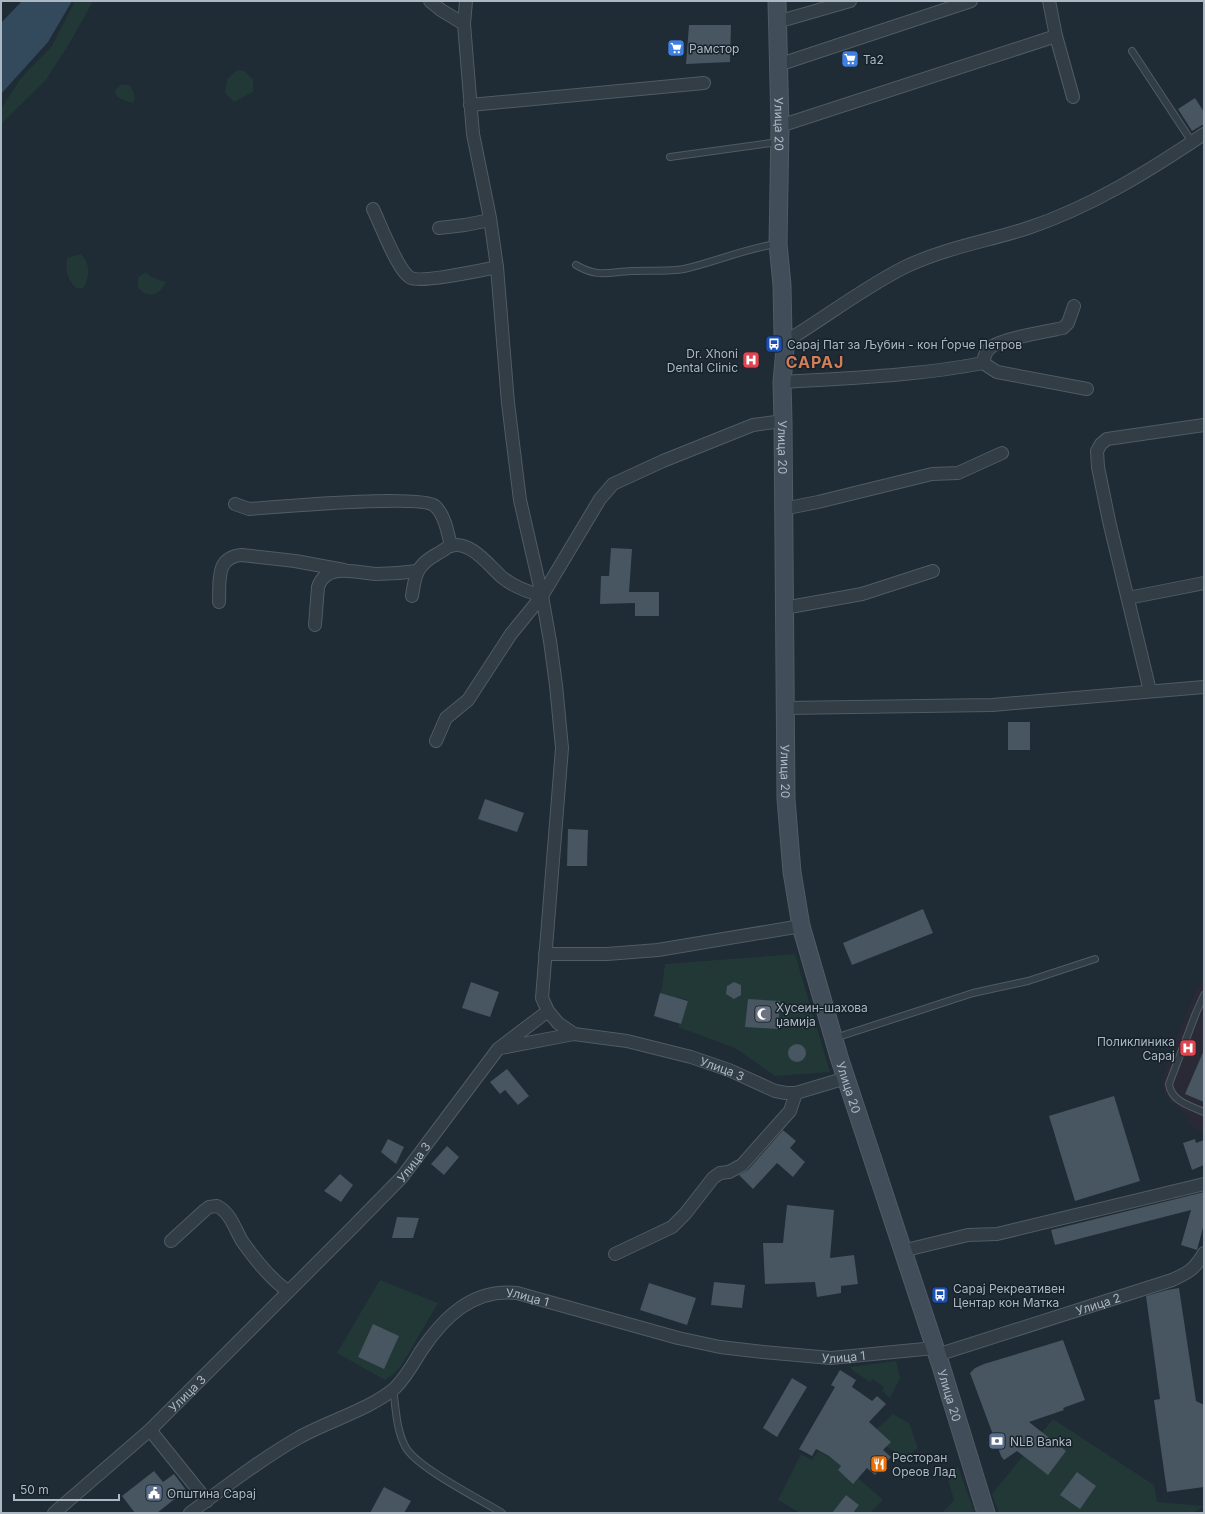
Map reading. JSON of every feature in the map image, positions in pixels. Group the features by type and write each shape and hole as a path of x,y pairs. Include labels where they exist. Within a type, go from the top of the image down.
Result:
{"street":[{"path":"430,1 441,10 464,24"},
{"path":"466,1 464,24 473,134 490,220 497,267 508,403 520,500 542,596 556,685 562,748 542,998 548,1011 558,1023 574,1034"},
{"name":"Улица 20","path":"777,1 780,134 778,244 782,285 783,336 785,349 782,382 786,799 792,872 801,926 833,1038 936,1351 970,1457 986,1513"},
{"path":"777,22 850,1"},
{"path":"778,65 971,1"},
{"path":"1049,1 1056,36 1073,96"},
{"path":"780,134 1056,36"},
{"path":"470,105 704,83"},
{"path":"783,336 793,337 882,280 929,257 1028,228 1066,214 1103,196 1204,134"},
{"path":"373,209 400,267 411,278 423,280 497,267"},
{"path":"438,228 490,220"},
{"path":"983,362 985,355 990,348 996,345 1026,336 1063,328 1068,323 1074,306"},
{"path":"782,382 891,376 951,369 983,362 997,372 1087,390"},
{"path":"436,741 446,718 468,700 511,634 542,596 600,499 613,484 663,461 753,425 783,421"},
{"path":"1150,691 1109,521 1098,467 1097,451 1101,444 1107,439 1204,425"},
{"path":"783,509 932,474 958,473 1002,453"},
{"path":"235,504 249,509 365,502 410,501 428,503 434,506 440,513 451,546"},
{"path":"412,596 417,571 426,561 451,546 459,546 474,551 504,579 513,585 542,596"},
{"path":"219,602 220,572 227,559 234,556 250,556 296,561 344,570 387,574 417,571"},
{"path":"316,625 316,603 319,581 324,576 344,570"},
{"path":"784,608 862,594 933,571"},
{"path":"1128,598 1204,583"},
{"path":"785,708 992,704 1204,687"},
{"path":"546,954 607,954 658,950 801,926"},
{"path":"498,1049 548,1011"},
{"name":"Улица 3","path":"54,1513 150,1430 353,1228 402,1177 498,1049 574,1034 627,1041 683,1055 729,1070 775,1091 786,1093 796,1093 846,1078"},
{"path":"615,1254 672,1227 685,1214 713,1178 720,1173 729,1172 742,1165 790,1111 796,1093"},
{"path":"902,1251 968,1235 997,1234 1204,1184"},
{"path":"171,1241 205,1210 209,1207 217,1206 226,1213 242,1241 270,1276 288,1291"},
{"name":"Улица 2","path":"936,1351 1172,1280 1188,1273 1198,1264 1204,1252"},
{"name":"Улица 1","path":"190,1513 248,1469 292,1442 376,1400 393,1389 404,1379 422,1350 440,1326 461,1306 479,1297 500,1293 517,1293 678,1338 720,1347 831,1358 936,1351"},
{"path":"150,1430 207,1500"}],"lane":[{"path":"1132,51 1192,142"},
{"path":"670,157 780,134"},
{"path":"576,264 586,271 596,274 632,271 666,271 698,266 747,250 778,244"},
{"path":"833,1038 973,993 1028,981 1095,959"},
{"path":"1204,995 1169,1084 1170,1091 1173,1096 1204,1112"},
{"path":"393,1389 400,1434 405,1447 413,1458 502,1513"}],"shaded area":[{"path":"22,1 72,1 48,42 1,94 1,23"},
{"name":"Поликлиника Сарај","path":"1204,981 1204,1133 1189,1126 1189,1117 1169,1101 1165,1095 1162,1081 1177,1036 1195,992 1198,986"}],"green space":[{"path":"75,1 93,1 72,39 46,80 1,124 1,109 21,78 52,46"},
{"path":"237,70 244,71 253,79 253,92 234,102 225,93 227,79"},
{"path":"121,85 129,85 133,91 135,99 133,103 116,96 115,90"},
{"path":"81,254 87,262 88,275 83,288 76,288 67,274 67,258"},
{"path":"146,272 151,277 166,282 161,290 152,295 144,293 138,288 138,277"},
{"path":"795,954 830,1072 775,1076 735,1048 678,1027 688,1000 660,994 665,964"},
{"path":"380,1280 438,1303 401,1366 385,1380 337,1353"},
{"path":"896,1361 900,1378 890,1398 882,1391 884,1387 873,1379 870,1382 850,1367"},
{"path":"893,1414 909,1423 918,1448 903,1458 886,1446 877,1429"},
{"path":"1053,1419 1154,1485 1157,1502 1204,1506 1193,1513 999,1513 992,1494"},
{"path":"818,1451 833,1459 841,1466 838,1470 853,1483 858,1478 883,1500 870,1513 853,1513 859,1505 846,1495 835,1509 840,1513 800,1513 778,1500 801,1454 812,1460"},
{"path":"958,1467 975,1513 942,1513 954,1500 946,1473"}],"building":[{"path":"689,25 731,25 730,62 686,64"},
{"path":"1195,98 1204,112 1204,124 1192,131 1178,109"},
{"path":"611,548 632,549 629,592 659,592 659,616 635,616 635,603 600,604 601,576 609,576"},
{"path":"1008,722 1030,722 1030,750 1008,750"},
{"path":"485,799 524,813 517,832 478,819"},
{"path":"568,829 588,830 587,866 567,866"},
{"path":"923,909 933,933 852,965 843,943"},
{"path":"471,982 499,992 490,1017 462,1008"},
{"path":"734,982 741,985 741,995 734,999 726,994 727,986"},
{"path":"660,993 688,1001 681,1024 654,1016"},
{"name":"Хусеин-шахова џамија","path":"748,999 780,1001 778,1029 745,1027"},
{"path":"797,1044 803,1047 806,1053 803,1059 797,1062 791,1059 788,1053 791,1047"},
{"path":"1204,1050 1204,1102 1185,1094"},
{"path":"507,1069 529,1096 518,1105 505,1090 500,1094 490,1082"},
{"path":"1114,1096 1140,1181 1075,1201 1049,1116"},
{"path":"783,1130 796,1141 790,1148 805,1162 793,1177 777,1163 753,1189 739,1175 748,1170"},
{"path":"388,1139 404,1147 396,1164 381,1152"},
{"path":"1195,1139 1196,1143 1204,1140 1204,1165 1192,1170 1183,1143"},
{"path":"447,1146 459,1157 444,1175 431,1164"},
{"path":"340,1174 353,1185 341,1202 324,1191"},
{"path":"1204,1192 1204,1224 1197,1250 1181,1245 1191,1210 1055,1245 1051,1230"},
{"path":"787,1205 834,1210 830,1258 854,1255 858,1284 841,1286 841,1293 817,1297 815,1282 765,1284 763,1243 783,1243"},
{"path":"397,1217 419,1218 413,1238 392,1238"},
{"path":"714,1282 745,1285 742,1308 711,1305"},
{"path":"649,1283 696,1298 687,1325 640,1310"},
{"path":"1179,1288 1196,1401 1204,1405 1204,1487 1167,1492 1154,1400 1160,1399 1146,1296"},
{"path":"373,1324 399,1336 384,1369 358,1357"},
{"path":"1063,1340 1085,1400 1063,1408 1064,1410 1029,1422 1066,1451 1048,1475 1017,1451 1004,1460 1001,1456 970,1373 975,1368 984,1364"},
{"path":"840,1370 856,1380 852,1387 872,1401 877,1396 886,1404 869,1422 891,1442 883,1450 891,1457 875,1475 867,1468 853,1484 838,1470 841,1466 829,1456 816,1449 812,1456 799,1449 835,1387 831,1385"},
{"path":"792,1378 807,1387 777,1437 763,1428"},
{"name":"Општина Сарај","path":"154,1471 163,1482 174,1474 186,1490 157,1513 135,1513 122,1496"},
{"path":"1077,1472 1096,1486 1080,1509 1060,1495"},
{"path":"384,1487 411,1501 404,1513 370,1513"},
{"path":"846,1495 859,1505 853,1513 832,1513"}],"place":[{"name":"Рамстор","path":"676,48"},
{"name":"Ta2","path":"850,59"},
{"name":"Сарај Пат за Љубин - кон Ѓорче Петров","path":"774,344"},
{"name":"Dr. Xhoni Dental Clinic","path":"751,360"},
{"name":"Хусеин-шахова џамија","path":"763,1014"},
{"name":"Поликлиника Сарај","path":"1188,1048"},
{"name":"Сарај Рекреативен Центар кон Матка","path":"940,1295"},
{"name":"NLB Banka","path":"997,1441"},
{"name":"Ресторан Ореов Лад","path":"879,1464"},
{"name":"Општина Сарај","path":"154,1493"}],"district":[{"name":"САРАЈ","path":"815,362"}]}
